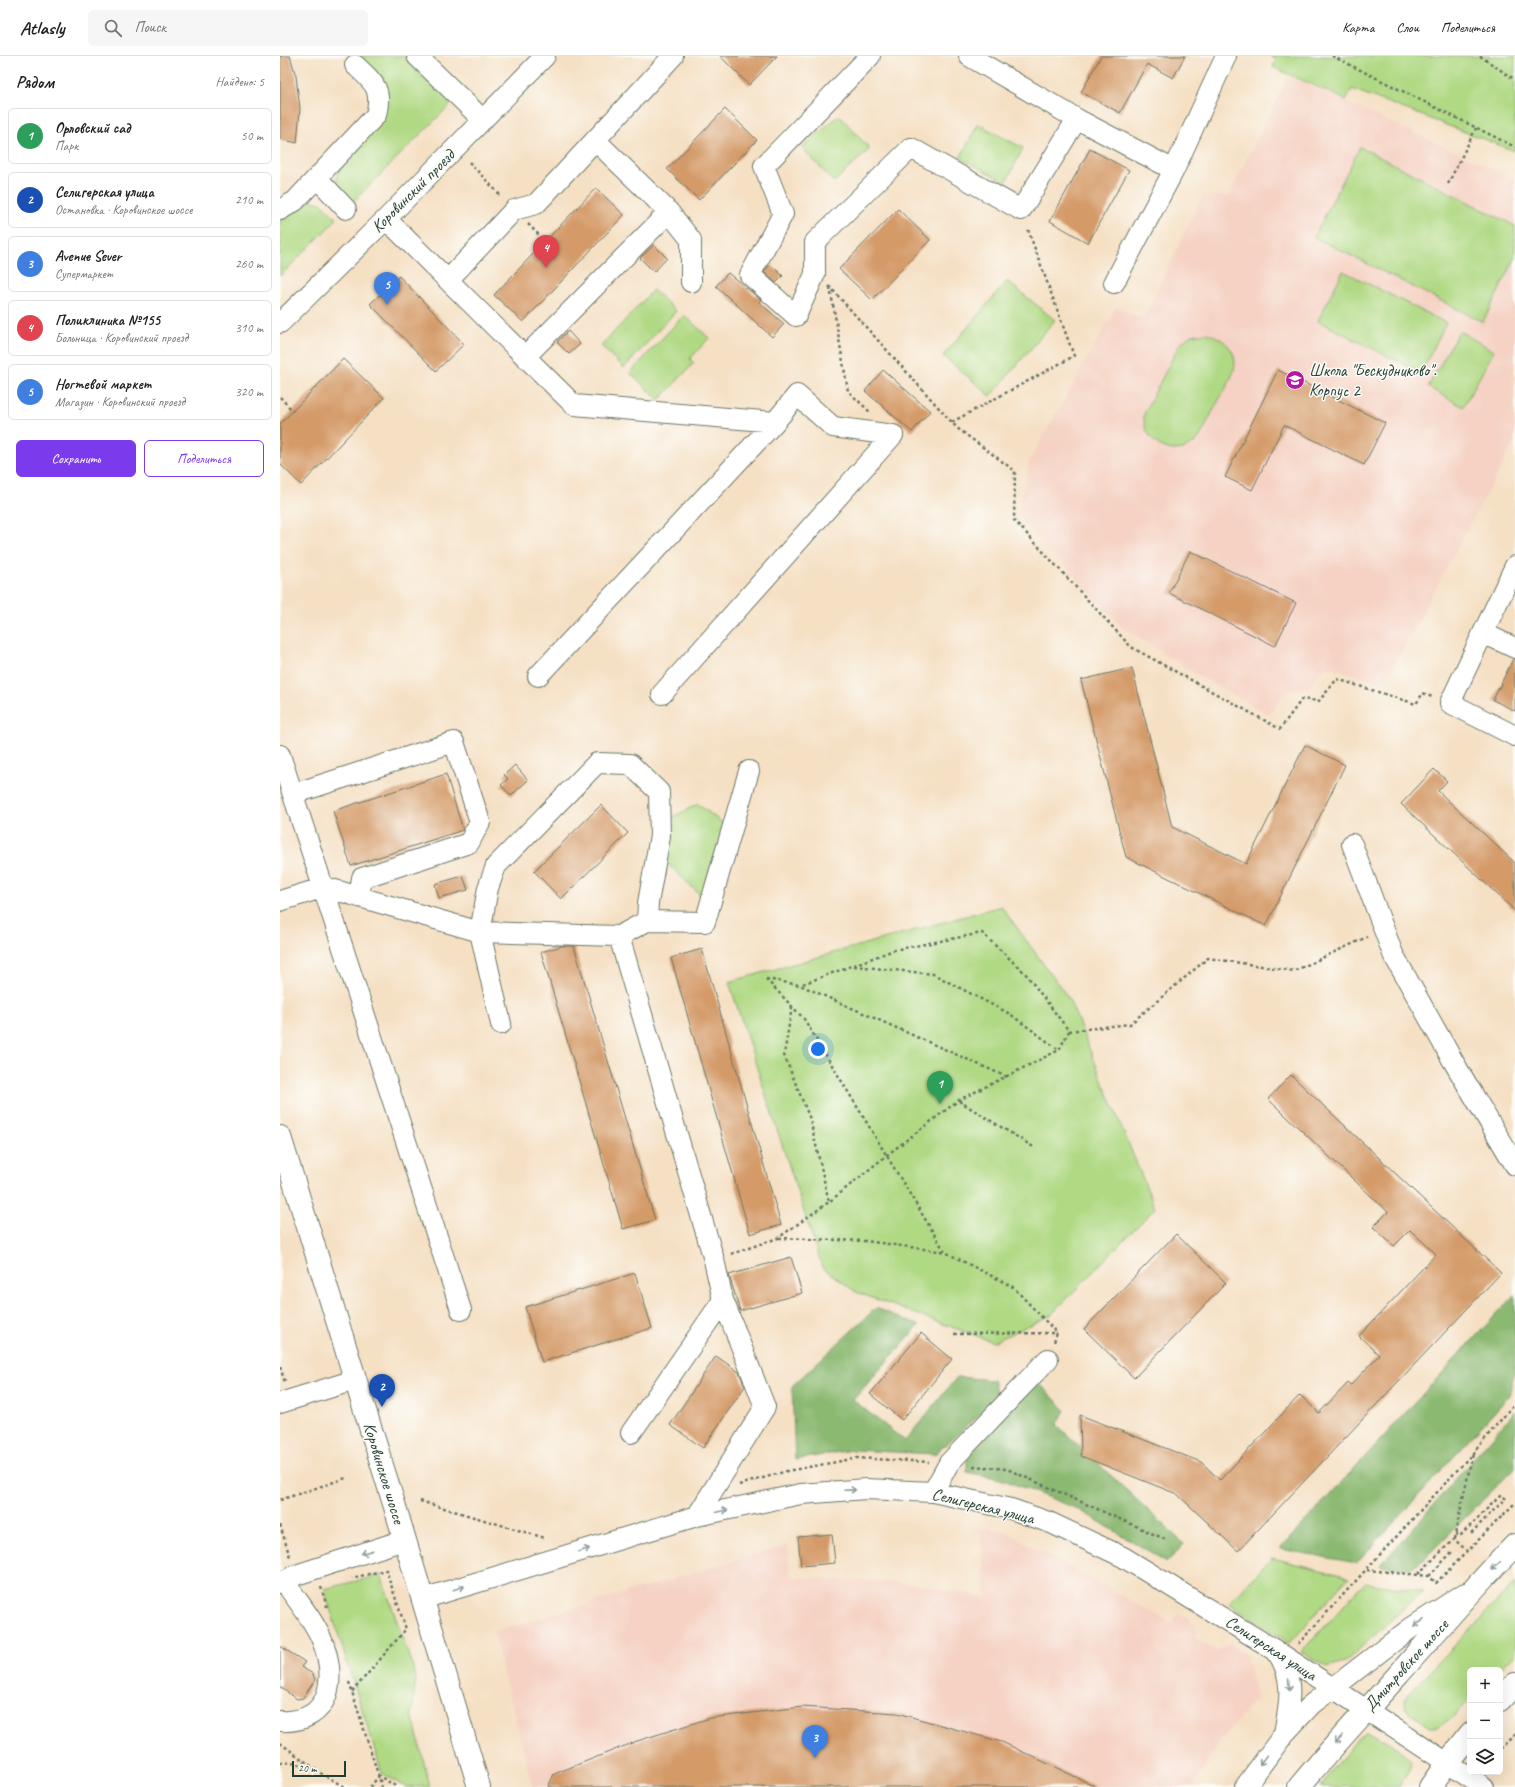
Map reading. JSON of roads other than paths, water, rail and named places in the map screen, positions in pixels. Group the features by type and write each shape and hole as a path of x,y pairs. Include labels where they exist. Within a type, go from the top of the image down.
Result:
{"main road":[{"name":"Коровинское шоссе","path":"280,1137 479,1787"},
{"name":"Дмитровское шоссе","path":"1300,1787 1326,1753 1475,1586 1515,1546"},
{"path":"1503,1697 1515,1684"},
{"path":"1430,1787 1467,1738"}],"street":[{"path":"417,56 483,120"},
{"name":"Коровинский проезд","path":"280,323 386,219 545,56"},
{"path":"449,280 514,210 536,204 673,56"},
{"path":"870,56 764,166 783,214 750,275 796,316 815,274 815,242 912,148 1021,210 1077,119"},
{"path":"969,56 1077,119 1174,170"},
{"path":"1114,283 1174,170 1226,56"},
{"path":"280,210 295,201 376,115 380,101 374,84 355,65"},
{"path":"595,140 669,212 691,240 691,282"},
{"path":"317,178 346,209"},
{"path":"526,356 669,212"},
{"path":"386,219 574,405 774,422"},
{"path":"538,676 774,422 797,395 833,427 893,435 662,694"},
{"path":"1515,566 1450,703 1515,736"},
{"path":"1483,633 1515,648"},
{"path":"294,794 454,742 480,822 469,843 362,878 359,897"},
{"path":"280,754 461,1310"},
{"path":"501,1024 480,932 488,888 496,866 597,763 630,764 659,792 660,836 648,903 647,921"},
{"path":"280,901 324,887 480,932 619,936 647,921 705,922 749,772"},
{"path":"1352,844 1393,954 1453,1061 1515,1165"},
{"path":"619,936 714,1260 723,1300 765,1407 697,1516"},
{"path":"631,1433 723,1300"},
{"path":"933,1492 949,1463 1048,1359"},
{"path":"280,1403 354,1380"},
{"name":"Селигерская улица","path":"422,1599 697,1516 800,1494 836,1490 900,1489 933,1492 1011,1509 1088,1539 1123,1557 1284,1649 1332,1688 1484,1787"},
{"path":"280,1721 294,1722 309,1716 322,1705 329,1690 330,1664 321,1637 282,1582 296,1575 404,1540"},
{"path":"1244,1787 1284,1734 1312,1704 1411,1628 1475,1586"},
{"path":"1284,1649 1284,1661 1290,1686 1288,1712 1284,1734"}],"place":[{"name":"Поликлиника №155","path":"546,268"},
{"name":"Ногтевой маркет","path":"387,305"},
{"name":"Школа \"Бескудниково\". Корпус 2","path":"1295,380"},
{"name":"Орловский сад","path":"940,1104"},
{"name":"Селигерская улица","path":"382,1407"},
{"name":"Avenue Sever","path":"815,1758"}]}
